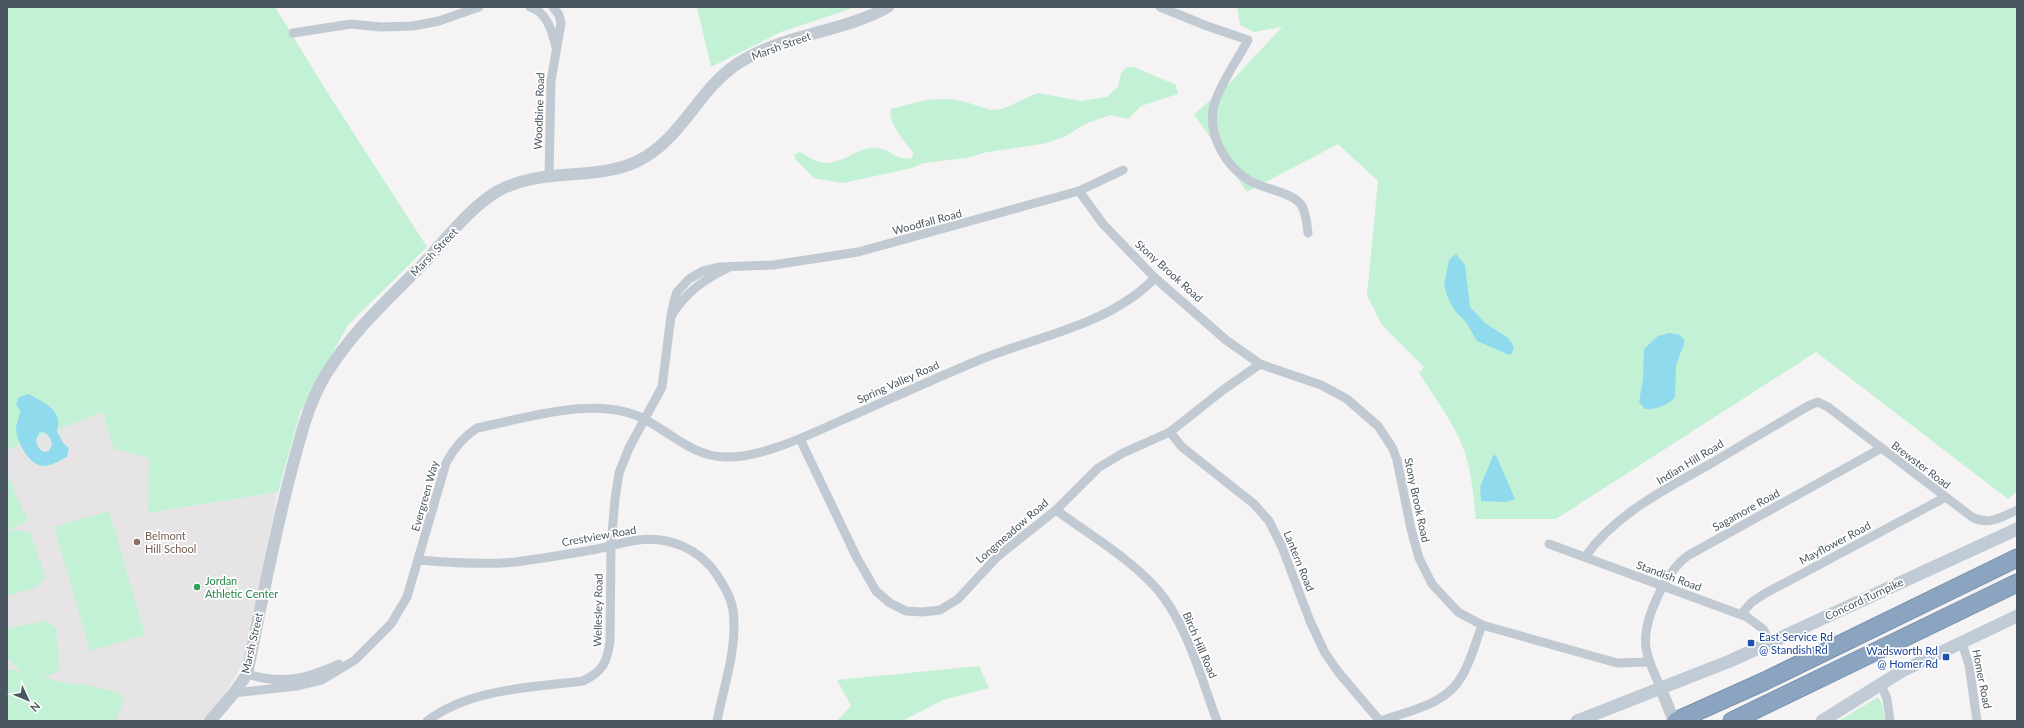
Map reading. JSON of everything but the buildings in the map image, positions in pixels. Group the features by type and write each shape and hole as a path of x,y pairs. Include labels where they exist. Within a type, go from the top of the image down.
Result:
{"highway":[{"path":"1680,719 1765,681 2017,558"},
{"path":"1732,721 2017,583"}],"main road":[{"name":"Concord Turnpike","path":"1577,721 1661,689 1770,642 2017,528"},
{"path":"1822,721 1902,671 2017,616"}],"street":[{"path":"293,33 351,24 381,27 413,26 439,21 479,7"},
{"name":"Woodbine Road","path":"530,7 536,9 548,23 556,48"},
{"name":"Woodbine Road","path":"549,176 551,81 561,23 559,15 553,7"},
{"name":"Marsh Street","path":"210,721 234,693 247,674 277,524 303,428 312,402 324,378 340,353 371,316 483,202 507,187 527,180 615,168 635,162 655,151 669,140 716,82 738,64 765,50 850,23 888,7"},
{"path":"1160,7 1207,26 1248,40 1219,91 1214,107 1213,129 1219,147 1233,168 1250,181 1287,195 1302,206 1308,233"},
{"name":"Woodfall Road","path":"646,420 663,381 675,296 689,279 704,271 730,267 773,265 858,252 1079,191 1123,170"},
{"name":"Stony Brook Road","path":"1079,191 1104,224 1155,278 1226,340 1260,364 1334,391 1358,407 1378,426 1392,448 1397,460 1414,544 1425,572 1432,584 1450,604 1469,619 1482,625 1617,663 1649,662"},
{"name":"Spring Valley Road","path":"646,420 674,439 696,451 714,456 739,456 800,439 978,360 1091,320 1122,304 1145,288 1155,278"},
{"name":"Longmeadow Road","path":"800,439 857,558 876,591 890,603 906,611 923,612 940,610 958,599 997,557 1056,510 1098,468 1123,453 1170,432 1223,390 1260,364"},
{"name":"Brewster Road","path":"1818,402 1828,407 1944,498 1969,515 1982,521 1992,520 2017,510"},
{"name":"Indian Hill Road","path":"1585,557 1592,547 1618,520 1682,480 1810,405 1818,402"},
{"name":"Evergreen Way","path":"234,693 296,686 322,680 355,660 391,624 407,597 446,463 454,449 466,435 477,428 560,411 595,409 619,411 646,420"},
{"name":"Wellesley Road","path":"427,721 455,704 481,695 583,681 594,675 603,666 608,656 614,499 619,473 629,448 646,420"},
{"name":"Lantern Road","path":"1170,432 1182,447 1254,504 1269,521 1282,547 1310,621 1325,653 1339,673 1380,721"},
{"name":"Sagamore Road","path":"1661,689 1649,662 1645,640 1650,619 1663,587 1676,566 1689,555 1880,448"},
{"name":"Mayflower Road","path":"1740,614 1764,594 1944,498"},
{"name":"Birch Hill Road","path":"1056,510 1138,570 1167,602 1182,629 1218,721"},
{"name":"Crestview Road","path":"419,560 450,564 514,562 612,546 639,540 658,540 679,544 700,555 712,568 726,588 732,610 733,639 729,670 717,721"},
{"name":"Standish Road","path":"1549,544 1740,614 1760,626 1770,642"},
{"path":"1380,721 1433,702 1452,689 1463,675 1482,625"},
{"name":"Homer Road","path":"1962,643 1968,660 1977,721"},
{"name":"Evergreen Way","path":"247,674 264,678 297,679 312,676 340,664 355,660"},
{"path":"1881,684 1887,699 1890,721"},
{"path":"1661,689 1680,719"}],"shaded area":[{"name":"Belmont Hill School","path":"102,412 114,449 149,458 149,513 278,492 248,646 242,665 223,699 202,721 7,721 7,450"}],"green space":[{"path":"7,7 275,7 329,95 427,247 348,325 300,413 278,492 148,513 149,458 114,449 102,412 7,450"},
{"path":"697,7 856,7 781,32 711,67"},
{"path":"1237,7 2017,7 2017,492 2008,499 1816,352 1556,519 1476,519 1469,469 1461,442 1419,373 1424,367 1382,325 1367,295 1378,181 1338,144 1247,192 1194,114 1225,88 1282,27 1254,32 1240,25"},
{"path":"1127,67 1134,67 1176,85 1178,94 1141,106 1128,119 1110,115 1085,124 1064,137 1043,144 987,152 967,158 923,163 912,168 843,183 814,178 796,160 794,155 800,152 816,161 826,163 839,160 873,147 883,149 898,157 906,159 911,158 914,153 902,139 894,126 891,109 925,100 949,99 962,101 991,110 1002,109 1038,93 1081,101 1107,97 1118,87 1121,73"},
{"path":"7,474 28,521 7,531"},
{"path":"109,511 145,635 90,651 54,527"},
{"path":"15,530 30,532 45,576 37,587 7,596 7,532"},
{"path":"47,621 56,628 60,670 47,677 40,677 76,685 78,683 120,693 124,701 115,721 7,721 7,669 22,672 7,658 7,628"},
{"path":"979,666 989,688 943,700 902,721 837,721 851,706 837,680"},
{"path":"1878,697 1882,703 1885,721 1839,721"}],"water":[{"path":"1456,254 1465,265 1470,307 1485,323 1508,338 1514,347 1512,354 1509,355 1477,341 1466,322 1455,311 1448,298 1444,285 1449,260"},
{"path":"1669,333 1680,335 1685,341 1676,365 1675,397 1662,406 1653,409 1645,409 1639,402 1643,379 1644,349 1658,336"},
{"path":"28,394 46,404 55,412 58,417 57,431 63,443 69,448 67,457 53,464 43,466 33,462 25,452 21,446 16,429 20,413 16,404 19,397","holes":["40,432 43,432 49,436 52,445 49,451 44,452 39,448 37,443 38,435"]},
{"path":"1496,455 1515,499 1507,502 1481,501 1480,487 1493,456"}],"place":[{"name":"Belmont Hill School","path":"137,542"},
{"name":"Jordan Athletic Center","path":"197,587"},
{"name":"East Service Rd @ Standish Rd","path":"1751,643"},
{"name":"Wadsworth Rd @ Homer Rd","path":"1946,657"}]}
